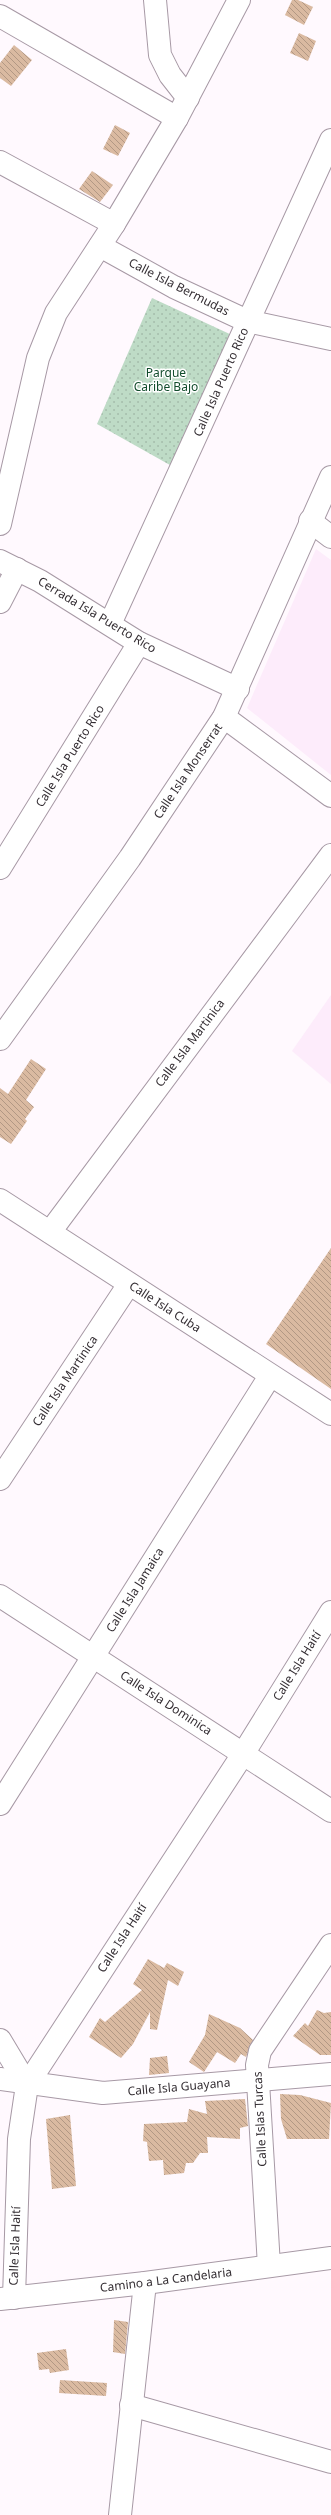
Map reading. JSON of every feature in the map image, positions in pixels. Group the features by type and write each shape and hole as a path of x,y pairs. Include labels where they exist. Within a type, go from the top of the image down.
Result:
{"street":[{"path":"155,0 160,55 170,75 188,98"},
{"path":"0,524 38,358 56,313 114,224 177,118 239,0"},
{"path":"0,16 177,118"},
{"name":"Calle Isla Puerto Rico","path":"110,624 192,447 247,321 331,140"},
{"path":"0,162 114,224"},
{"name":"Calle Isla Bermudas","path":"100,246 174,286 247,321 331,339"},
{"name":"Calle Isla Monserrat","path":"0,1039 130,858 224,717 238,689 310,521 331,477"},
{"path":"310,521 331,537"},
{"path":"0,602 8,565"},
{"name":"Cerrada Isla Puerto Rico","path":"8,565 110,624 139,643 238,689"},
{"name":"Calle Isla Puerto Rico","path":"0,868 139,643"},
{"path":"224,717 331,796"},
{"name":"Calle Isla Martinica","path":"50,1232 331,855"},
{"name":"Calle Isla Cuba","path":"0,1200 270,1376 331,1414"},
{"name":"Calle Isla Martinica","path":"0,1479 130,1284"},
{"name":"Calle Isla Jamaica","path":"0,1804 270,1376"},
{"name":"Calle Isla Dominica","path":"0,1596 331,1810"},
{"name":"Calle Isla Haití","path":"7,2299 19,2139 27,2085 243,1754 331,1612"},
{"name":"Calle Islas Turcas","path":"269,2266 257,2080 260,2051 331,1945"},
{"path":"0,2040 27,2085"},
{"name":"Calle Isla Guayana","path":"0,2079 27,2085 103,2093 331,2074"},
{"name":"Camino a La Candelaria","path":"7,2299 145,2283 331,2258"},
{"path":"120,2515 145,2283"},
{"path":"131,2405 331,2462"}],"shaded area":[{"path":"316,549 331,560 331,775 247,708"},
{"path":"331,995 331,1084 292,1051"}],"green space":[{"name":"Parque Caribe Bajo","path":"152,298 234,336 177,469 97,424"}],"building":[{"path":"292,0 298,0 313,7 304,25 285,15"},
{"path":"299,33 316,41 308,61 290,53"},
{"path":"14,45 32,60 11,86 0,78 0,63"},
{"path":"115,125 130,133 118,156 103,149"},
{"path":"92,171 113,185 100,202 79,189"},
{"path":"31,1059 46,1069 26,1100 34,1107 25,1119 27,1121 11,1144 0,1137 0,1088 8,1094"},
{"path":"331,1248 331,1389 266,1344"},
{"path":"148,1959 164,1968 167,1963 184,1972 178,1986 168,1980 157,2030 150,2029 150,2012 133,2044 121,2058 89,2037 100,2018 105,2022 142,1990 133,1984"},
{"path":"317,2010 324,2013 331,2012 331,2055 320,2055 293,2036 305,2023 308,2026"},
{"path":"209,2014 240,2028 253,2040 246,2057 241,2054 235,2063 217,2052 204,2072 189,2062 205,2035"},
{"path":"167,2056 169,2073 149,2075 150,2058"},
{"path":"280,2094 300,2095 331,2103 329,2139 287,2139 281,2119"},
{"path":"245,2099 248,2126 240,2128 240,2139 207,2137 208,2153 200,2153 193,2163 186,2163 184,2173 164,2175 163,2160 149,2161 147,2142 143,2141 144,2124 187,2122 189,2109 207,2114 205,2101"},
{"path":"70,2115 76,2186 52,2189 46,2119"},
{"path":"114,2320 128,2322 125,2354 113,2352"},
{"path":"66,2349 69,2370 50,2373 49,2369 39,2370 37,2353"},
{"path":"60,2380 107,2383 106,2396 59,2393"}]}
